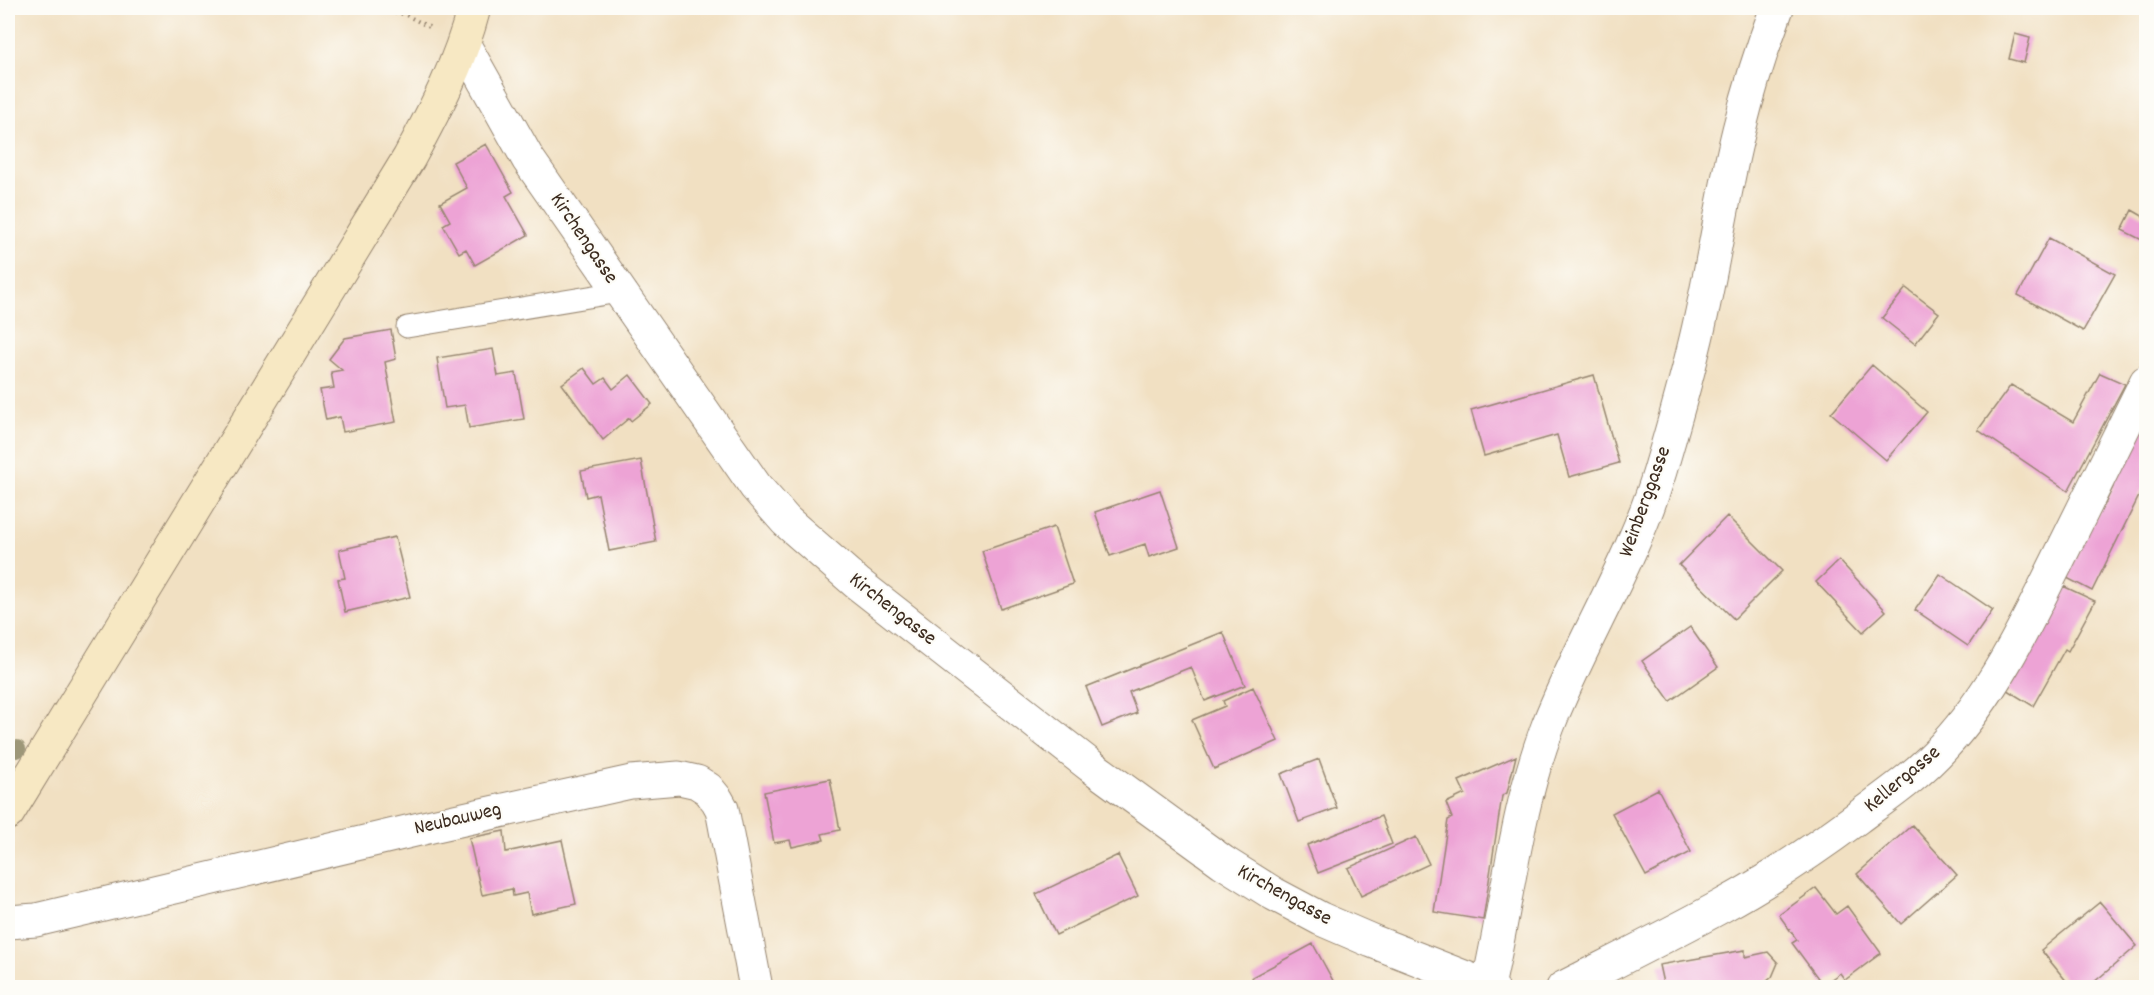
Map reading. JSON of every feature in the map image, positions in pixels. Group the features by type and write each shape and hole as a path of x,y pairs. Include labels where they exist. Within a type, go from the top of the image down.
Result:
{"main road":[{"path":"8,813 397,178 438,104 464,45 474,8"}],"street":[{"name":"Weinberggasse","path":"1490,987 1526,793 1560,699 1637,537 1660,469 1694,347 1740,123 1777,8"},
{"name":"Kirchengasse","path":"464,45 528,159 756,487 786,521 857,583 1091,766 1248,879 1321,919 1372,942 1490,987"},
{"name":"Kellergasse","path":"1563,987 1753,888 1840,831 1887,796 1922,768 1945,745 1989,686 2026,624 2146,382"},
{"name":"Neubauweg","path":"8,922 36,920 432,826 631,782 679,778 697,782 708,789 722,809 756,987"}],"lane":[{"path":"407,327 619,292"}],"path":[{"path":"335,8 404,14 464,45"}],"building":[{"path":"2015,34 2030,38 2024,63 2009,59"},
{"path":"486,144 513,192 506,196 528,235 475,265 466,249 459,253 443,225 450,221 440,203 467,188 453,162"},
{"path":"2132,210 2146,218 2146,242 2122,230"},
{"path":"2049,238 2115,274 2083,331 2018,295"},
{"path":"1906,288 1939,313 1915,344 1882,318"},
{"path":"391,330 396,359 385,362 396,422 343,432 340,417 326,420 320,390 334,388 331,372 342,370 329,359 345,338"},
{"path":"493,349 498,376 516,373 524,419 469,428 465,405 445,408 437,358"},
{"path":"1872,365 1927,412 1886,460 1831,413"},
{"path":"584,368 596,384 605,378 613,389 630,375 652,404 631,421 629,418 603,440 562,384"},
{"path":"2100,373 2125,384 2068,491 1978,430 2011,385 2073,422"},
{"path":"1594,375 1619,463 1569,477 1557,435 1484,456 1471,410"},
{"path":"2146,417 2146,482 2092,591 2065,577 2102,505 2104,506 2113,487 2110,486"},
{"path":"641,460 656,542 609,551 598,494 586,497 581,471"},
{"path":"1160,490 1179,547 1149,557 1145,544 1110,556 1095,512"},
{"path":"1727,516 1782,571 1734,619 1679,565"},
{"path":"1054,527 1073,584 1001,609 982,551"},
{"path":"395,537 410,597 345,612 338,579 345,578 339,550"},
{"path":"1839,560 1886,611 1863,632 1816,582"},
{"path":"1940,574 1993,610 1968,646 1915,610"},
{"path":"2063,586 2095,601 2068,651 2065,649 2033,706 2007,690"},
{"path":"1690,627 1718,667 1670,701 1642,661"},
{"path":"1223,632 1245,685 1205,701 1191,667 1129,692 1137,713 1102,727 1086,687"},
{"path":"1253,687 1278,741 1214,769 1192,720 1225,706 1223,701"},
{"path":"1516,756 1507,793 1502,796 1483,920 1434,912 1448,820 1452,818 1446,803 1465,794 1459,781"},
{"path":"1319,759 1337,808 1299,822 1281,774"},
{"path":"830,779 840,830 822,834 824,840 792,847 790,840 774,843 764,792"},
{"path":"1658,789 1691,852 1646,876 1612,813"},
{"path":"1381,816 1392,844 1318,873 1307,845"},
{"path":"1912,825 1957,875 1901,924 1857,874"},
{"path":"504,831 506,852 562,840 576,904 531,914 527,893 513,896 512,889 482,895 469,838"},
{"path":"1416,837 1429,864 1361,896 1348,868"},
{"path":"1118,855 1138,896 1056,935 1036,894"},
{"path":"1816,888 1836,914 1847,906 1881,953 1845,980 1840,973 1823,985 1792,943 1797,940 1779,915"},
{"path":"2100,902 2137,946 2087,988 2072,988 2041,950"},
{"path":"1313,944 1337,988 1258,988 1252,977"},
{"path":"1745,950 1745,957 1768,952 1778,963 1772,977 1766,982 1767,988 1664,988 1659,965"}]}
